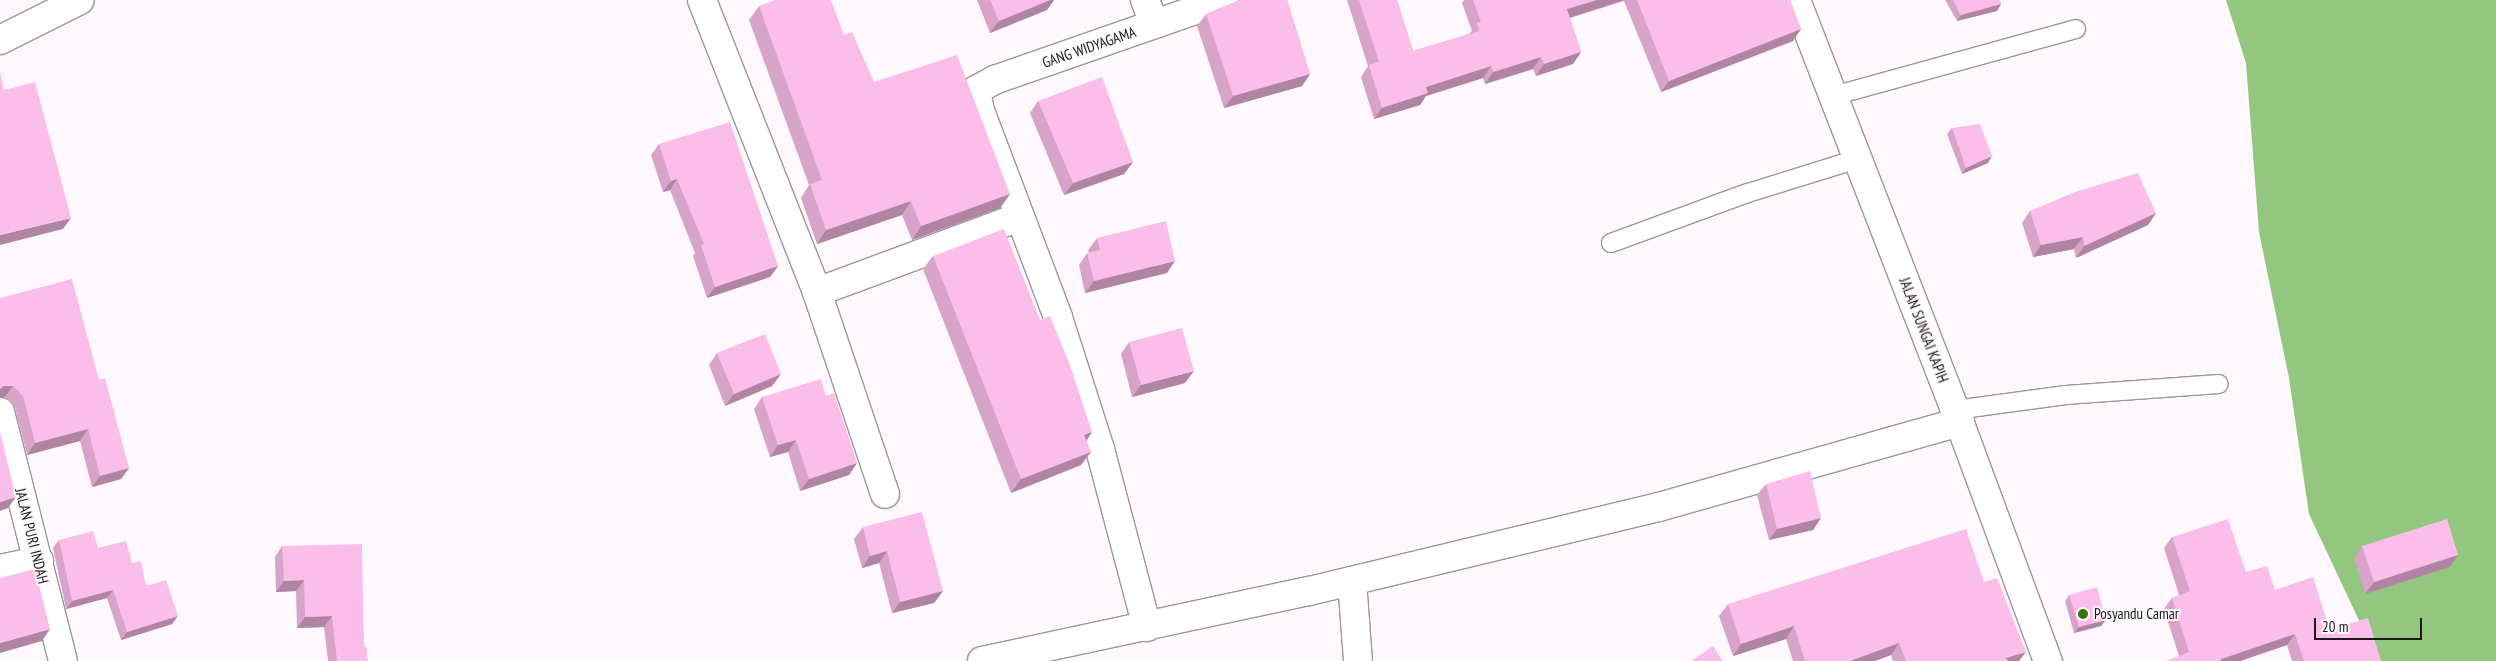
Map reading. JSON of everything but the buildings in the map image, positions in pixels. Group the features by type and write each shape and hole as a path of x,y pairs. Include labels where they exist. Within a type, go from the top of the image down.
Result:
{"street":[{"path":"0,40 80,0"},
{"path":"702,0 817,292 885,494"},
{"name":"GANG WIDYAGAMA","path":"1020,217 980,111 976,90 1150,12 1224,0"},
{"name":"JALAN SUNGAI KAPIH","path":"1796,0 1958,416 2048,661"},
{"path":"817,292 1020,217 1058,317 1100,449 1147,626"},
{"name":"JALAN PURI INDAH","path":"0,412 63,661"},
{"path":"982,661 1352,580 1659,508 1958,416"},
{"path":"0,570 39,561"},
{"path":"1352,580 1358,661"}],"lane":[{"path":"1833,96 2076,29"},
{"path":"1611,243 1748,193 1857,159"},
{"path":"1958,416 2066,395 2219,384"}],"shaded area":[{"path":"2226,0 2496,0 2496,661 2378,661 2309,514 2289,378 2259,232 2246,63"}],"place":[{"name":"Posyandu Camar","path":"2083,614"}]}
